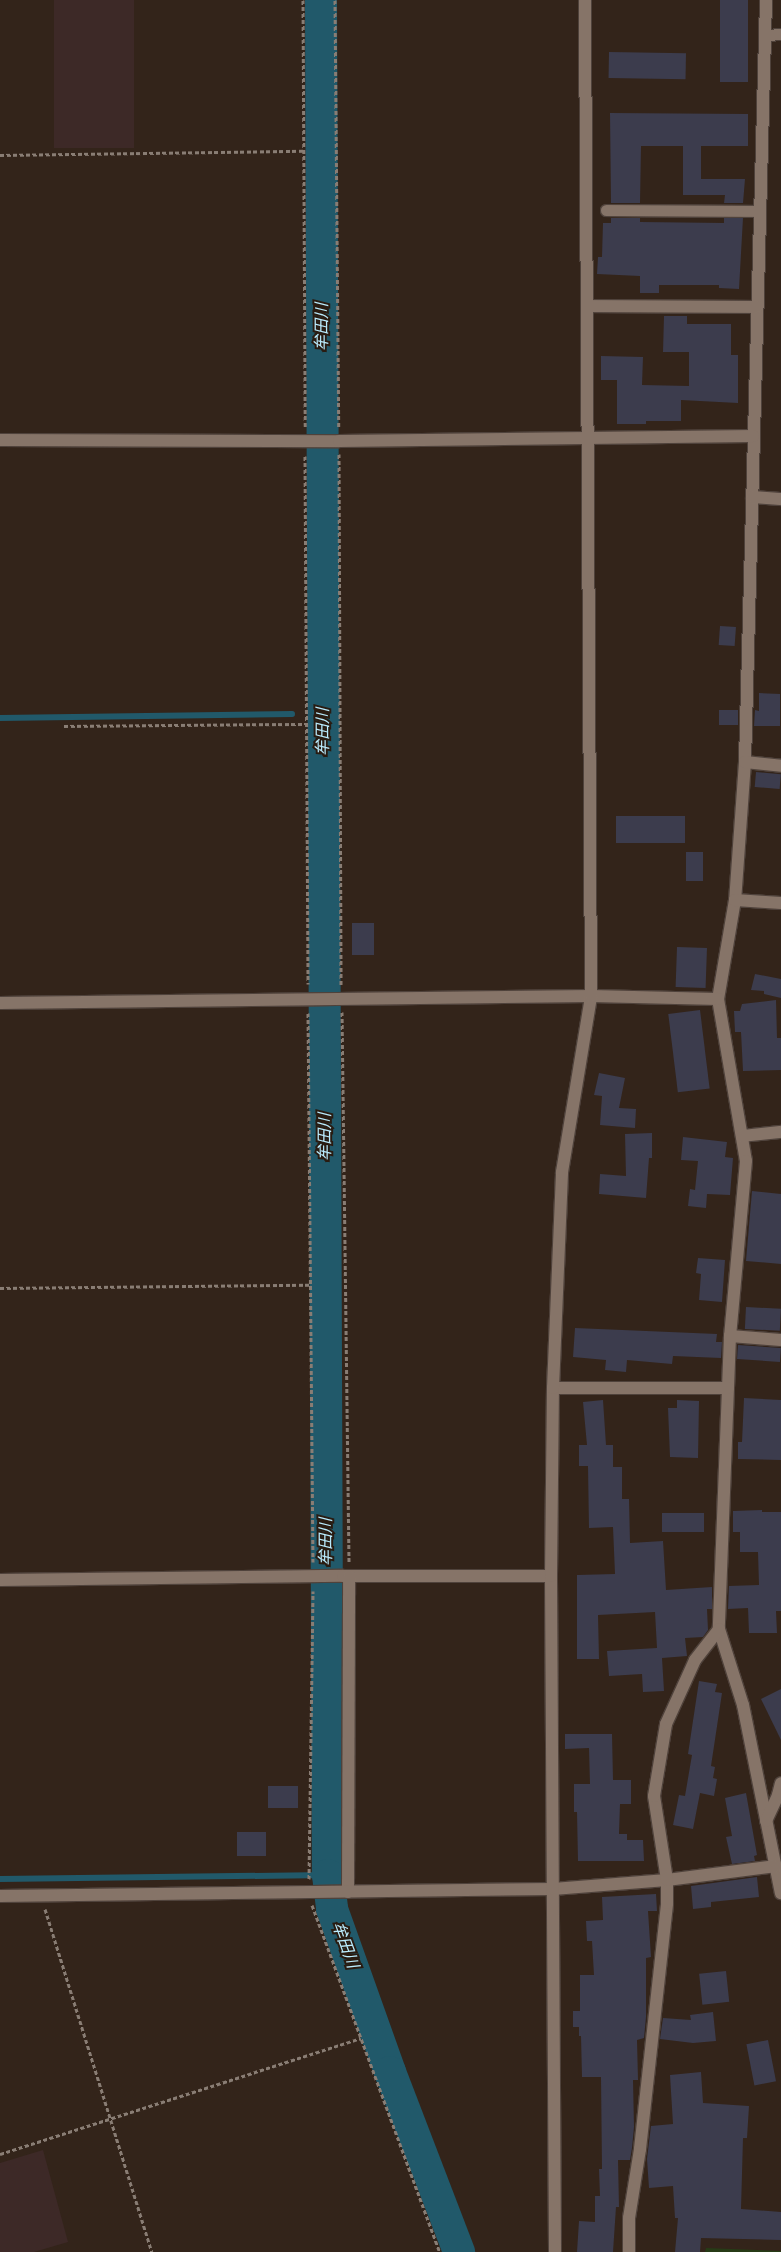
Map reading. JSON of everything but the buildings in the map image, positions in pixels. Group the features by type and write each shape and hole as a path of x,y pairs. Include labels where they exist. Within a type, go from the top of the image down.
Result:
{"street":[{"path":"555,2252 551,1576 553,1388 562,1172 591,996 585,0"},
{"path":"766,0 767,35 753,436 745,762 735,900 718,999 746,1162 730,1336 719,1629 743,1705 781,1893"},
{"path":"586,306 757,307"},
{"path":"0,440 339,441 753,436"},
{"path":"752,497 781,499"},
{"path":"745,762 781,766"},
{"path":"735,900 781,904"},
{"path":"0,1003 591,996 718,999"},
{"path":"742,1136 781,1132"},
{"path":"730,1336 781,1340"},
{"path":"553,1388 728,1388"},
{"path":"0,1580 316,1576 551,1576"},
{"path":"346,1576 346,1892"},
{"path":"629,2252 630,2218 640,2149 667,1903 667,1880 654,1796 666,1724 695,1660 719,1629"},
{"path":"766,1821 778,1795 781,1783"},
{"path":"0,1896 311,1888 346,1892 553,1889 667,1880 776,1866"}],"lane":[{"path":"767,35 781,34"},
{"path":"606,210 760,211"}],"path":[{"path":"303,0 310,1000 310,1285 316,1576 309,1866 312,1908 440,2252"},
{"path":"335,0 339,441 339,1000 345,1162 346,1576"},
{"path":"0,155 304,152"},
{"path":"64,726 307,724"},
{"path":"0,1288 310,1285"},
{"path":"41,1895 152,2252"},
{"path":"0,2154 361,2038"}],"shaded area":[{"path":"54,0 134,0 134,148 54,148"},
{"path":"43,2150 68,2242 34,2252 0,2252 0,2163"}],"green space":[{"path":"706,2248 781,2251 781,2252 705,2252"}],"waterway":[{"name":"牟田川","path":"321,0 328,1875 332,1909 390,2072 459,2252"},
{"path":"0,718 292,714"},
{"path":"0,1879 328,1875"}]}
